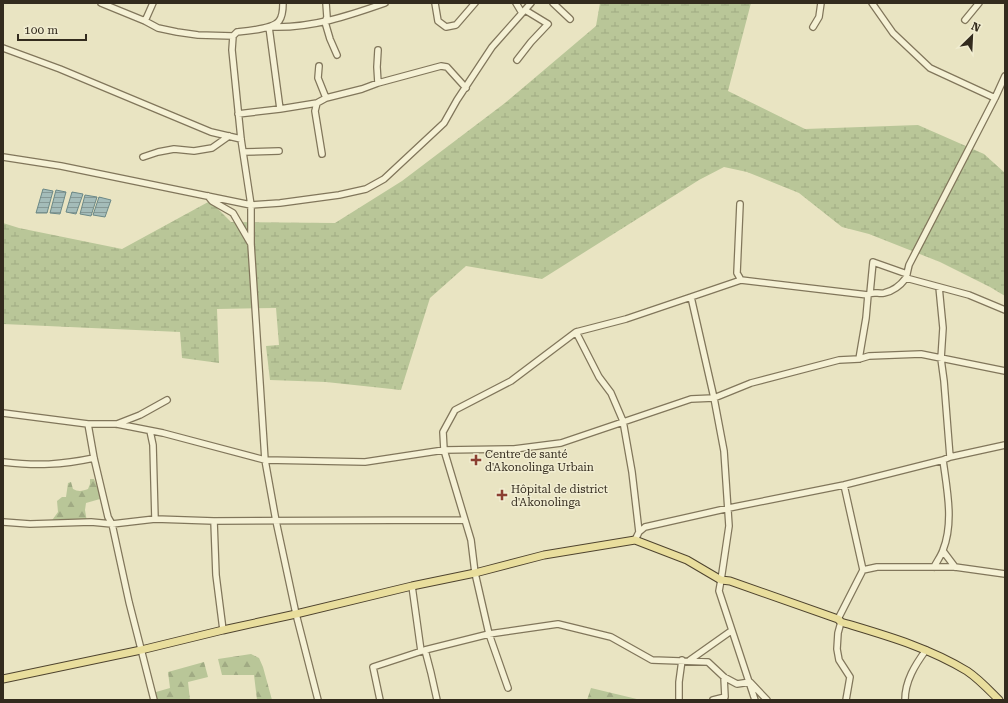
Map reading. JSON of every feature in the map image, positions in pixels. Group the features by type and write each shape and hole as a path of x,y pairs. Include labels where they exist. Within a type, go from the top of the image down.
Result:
{"main road":[{"path":"3,679 141,650 412,586 475,573 544,555 635,540 687,560 721,580 730,581 839,621 908,642 967,671 999,700"}],"street":[{"path":"101,3 158,28 198,35 233,36"},
{"path":"145,21 153,3"},
{"path":"271,27 280,21 283,11 283,3"},
{"path":"326,3 327,17 325,22 337,55"},
{"path":"318,700 296,614 276,521 266,460 251,244 251,205 238,114 232,50 233,36 237,32 271,27 292,27 325,22 343,18 385,3"},
{"path":"435,3 438,21 446,27 456,25 475,3"},
{"path":"516,3 524,11 548,24 517,60"},
{"path":"3,157 61,166 251,205 280,203 339,195 366,189 374,186 384,179 444,123 457,100 492,47 531,3"},
{"path":"553,3 570,19"},
{"path":"813,27 819,17 821,3"},
{"path":"872,3 894,33 930,68 995,98"},
{"path":"965,20 979,3"},
{"path":"271,27 280,109"},
{"path":"3,48 60,69 211,132 241,139"},
{"path":"378,50 378,83"},
{"path":"319,66 318,78 326,98"},
{"path":"238,114 317,103 326,98 445,66 466,88"},
{"path":"508,688 489,634 475,573 471,540 444,450 443,432 456,410 511,381 576,332 626,319 741,280 869,294 883,293 898,288 906,276 909,265 1005,76"},
{"path":"317,103 315,111 322,154"},
{"path":"144,157 158,152 174,149 194,152 212,148 230,136"},
{"path":"243,152 279,151"},
{"path":"208,196 212,201 233,213 251,244"},
{"path":"740,204 736,273 741,280"},
{"path":"859,359 873,262 906,276 969,295 1005,310"},
{"path":"939,287 943,328 940,359 944,382 950,457"},
{"path":"691,297 714,398 724,451 729,526 718,591 755,700"},
{"path":"576,332 599,377 611,392 623,421 632,472 639,532"},
{"path":"3,413 88,424 117,424 163,433 266,460 365,462 444,450 514,449 562,443 691,399 714,398 751,383 839,360 859,359 869,356 921,354 1005,371"},
{"path":"117,424 140,415 167,400"},
{"path":"88,424 94,458 108,518 112,524 154,700"},
{"path":"150,431 153,445 155,519"},
{"path":"635,540 639,532 645,527 729,508 844,485 950,457 1005,445"},
{"path":"3,462 50,465 67,464 94,458"},
{"path":"934,567 943,551 948,530 948,504 943,460"},
{"path":"844,485 863,570 839,621 837,649 839,660 850,677 846,700"},
{"path":"3,522 30,524 91,522 112,524 155,519 214,521 464,520"},
{"path":"214,521 216,575 223,630"},
{"path":"943,551 955,567"},
{"path":"863,570 876,567 955,567 1005,574"},
{"path":"412,586 423,651 431,673 437,700"},
{"path":"380,700 373,667 423,651 489,634 558,624 611,637 652,660 690,660 708,662 724,677 736,684 750,682"},
{"path":"690,660 731,631"},
{"path":"905,700 910,677 926,650"},
{"path":"679,700 679,682 682,660"},
{"path":"713,700 725,697 724,677"},
{"path":"750,682 767,700"}],"green space":[{"path":"600,3 751,3 728,91 805,129 918,125 984,154 1005,173 1005,296 940,262 869,234 842,227 799,193 747,172 724,167 699,180 542,279 466,266 430,298 401,390 326,382 270,380 266,346 279,345 276,308 217,309 219,363 182,358 180,332 3,324 3,223 19,228 122,249 210,201 231,222 335,223 402,181 505,103 596,26"},
{"path":"90,479 94,479 100,494 100,499 86,503 85,510 87,522 50,523 58,512 57,501 62,497 66,497 68,483 71,482 73,489 82,491 88,489"},
{"path":"251,654 259,658 272,700 257,700 254,675 222,675 218,659"},
{"path":"204,662 208,677 188,682 190,700 154,700 156,692 170,688 168,672"},
{"path":"591,688 641,700 587,700"}],"water":[{"path":"43,189 53,191 47,213 36,213"},
{"path":"56,190 66,192 60,214 50,213"},
{"path":"72,192 83,194 76,214 66,212"},
{"path":"85,195 97,197 91,216 80,214"},
{"path":"99,197 111,200 105,217 93,215"}],"place":[{"name":"Centre de santé d'Akonolinga Urbain","path":"476,460"},
{"name":"Hôpital de district d'Akonolinga","path":"502,495"}]}
